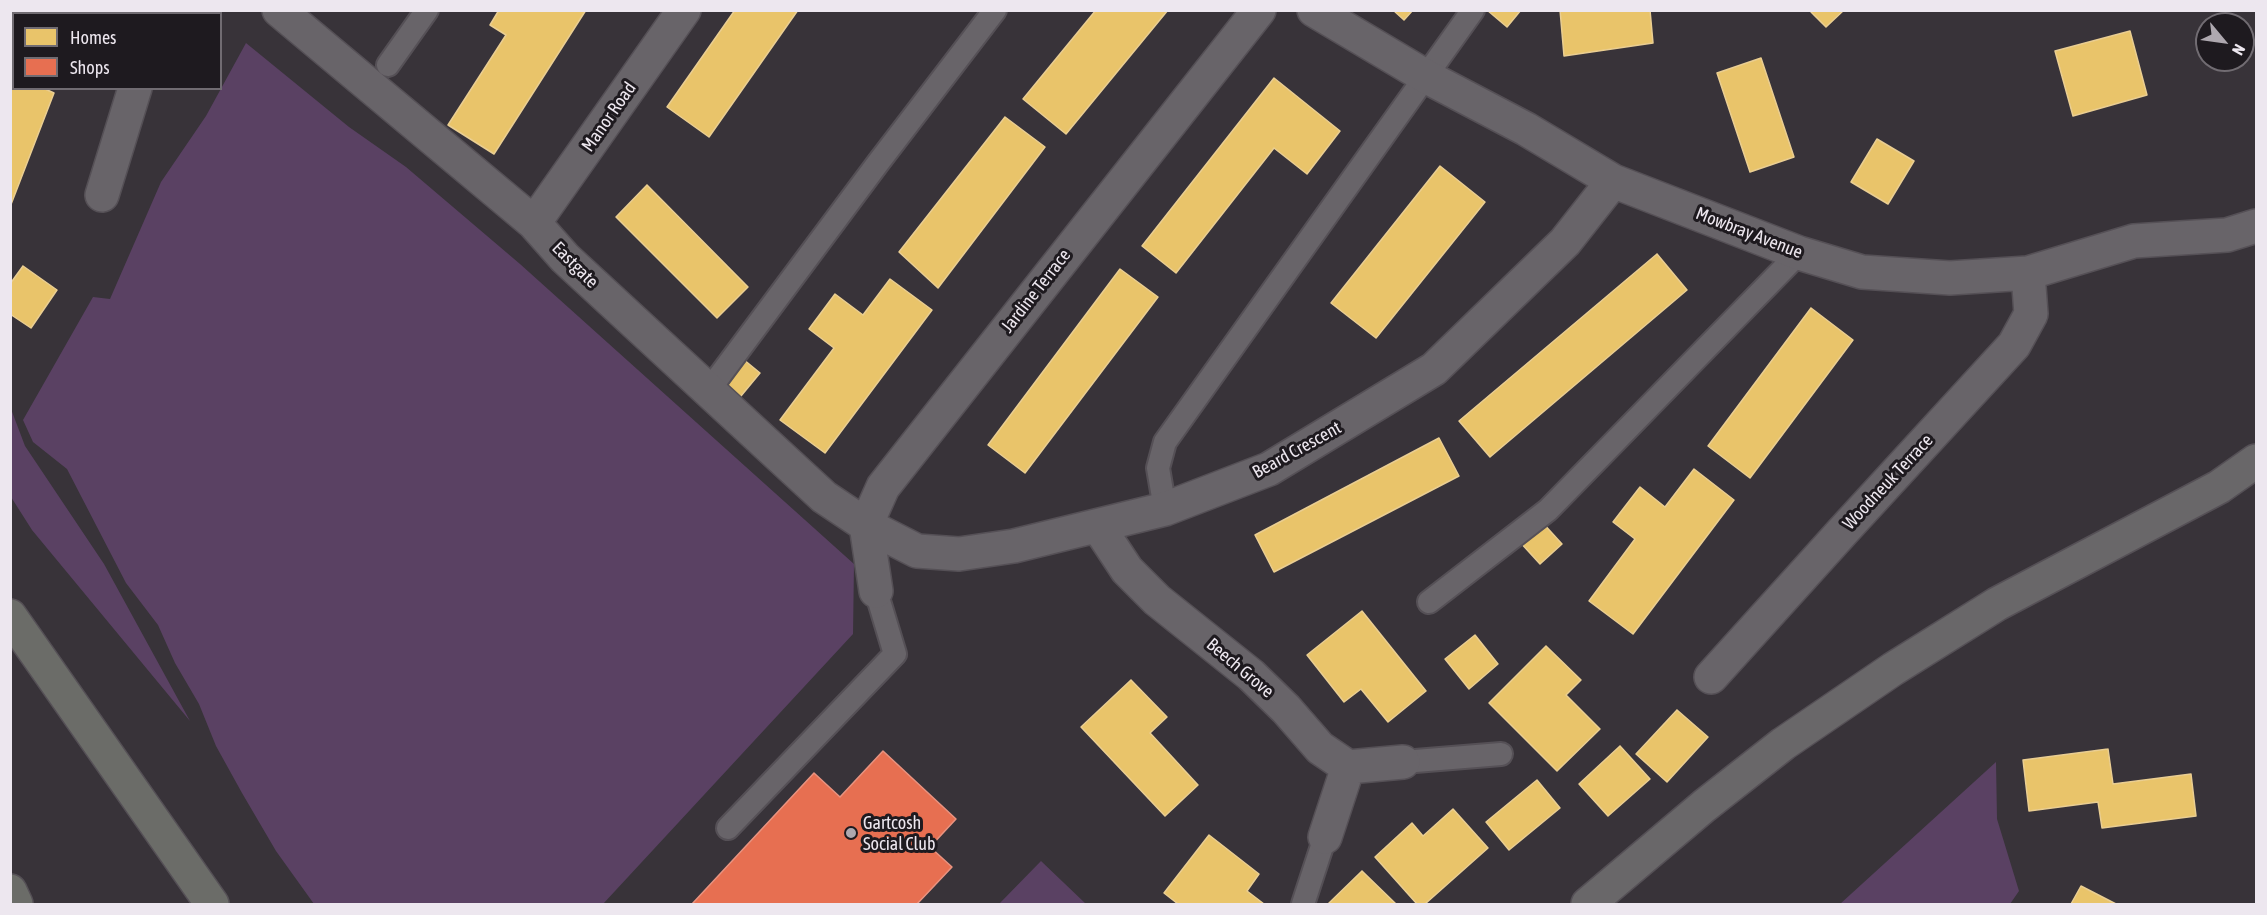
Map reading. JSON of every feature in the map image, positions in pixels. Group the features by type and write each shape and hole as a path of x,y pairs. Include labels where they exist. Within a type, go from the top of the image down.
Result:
{"highway":[{"path":"10,616 212,904"},
{"path":"10,891 16,904"}],"street":[{"name":"Eastgate","path":"279,10 375,93 534,223 565,258 824,497 866,525"},
{"name":"Manor Road","path":"534,223 684,10"},
{"name":"Jardine Terrace","path":"866,525 883,487 1259,10"},
{"name":"Mowbray Avenue","path":"1314,10 1425,76 1526,129 1613,181 1799,253 1862,272 1950,278 2028,273 2134,241 2247,235"},
{"path":"102,195 134,90"},
{"name":"Beard Crescent","path":"866,525 917,551 959,554 1014,546 1166,509 1269,469 1434,369 1564,242 1613,181"},
{"name":"Woodneuk Terrace","path":"1712,677 2014,345 2031,314 2028,273"},
{"path":"1588,904 1704,806 1783,744 1893,669 1997,604 2219,487 2256,461"},
{"path":"866,525 876,591"},
{"name":"Beech Grove","path":"1098,526 1127,570 1157,600 1251,675 1286,709 1320,748 1348,767"},
{"path":"1325,837 1348,767 1403,762"}],"lane":[{"path":"388,64 427,10"},
{"path":"709,390 995,10"},
{"path":"1166,509 1158,468 1165,442 1473,10"},
{"path":"1429,602 1548,510 1799,253"},
{"path":"728,828 895,654 876,591"},
{"path":"1403,762 1501,754"},
{"path":"1304,904 1325,837"}],"shaded area":[{"path":"246,43 349,127 406,167 520,264 854,564 853,634 603,904 314,904 276,851 242,793 216,746 199,704 175,663 158,625 126,583 67,469 33,442 23,420 93,297 110,299 161,182 206,116"},
{"path":"11,409 25,446 104,564 190,721 32,530 11,497"},
{"path":"1996,762 1997,819 2019,891 2010,904 1840,904"},
{"path":"1041,861 1086,904 999,904"}],"building: Homes":[{"path":"60,10 106,10 105,12 58,12"},
{"path":"499,10 586,10 494,154 448,125 506,35 490,25"},
{"path":"735,10 798,10 709,137 667,107"},
{"path":"1096,10 1168,10 1066,134 1023,99"},
{"path":"1393,10 1413,10 1404,20"},
{"path":"1487,10 1521,10 1507,27"},
{"path":"1560,10 1650,10 1653,43 1564,56"},
{"path":"1813,10 1844,10 1826,27 1811,12"},
{"path":"2130,31 2147,95 2073,116 2055,51"},
{"path":"1761,58 1794,157 1750,172 1717,73"},
{"path":"10,76 12,76 12,90 47,90 54,93 10,207"},
{"path":"1274,78 1340,131 1307,174 1274,148 1176,273 1142,246"},
{"path":"1005,117 1045,147 938,288 899,252"},
{"path":"1877,139 1914,161 1888,204 1851,182"},
{"path":"1440,166 1485,202 1376,338 1331,303"},
{"path":"647,185 748,287 717,318 616,217"},
{"path":"1657,254 1687,290 1490,457 1459,421"},
{"path":"23,266 57,290 31,328 10,314 10,284"},
{"path":"1120,269 1158,297 1025,473 988,445"},
{"path":"890,279 932,310 825,453 780,420 834,348 809,329 835,294 863,315"},
{"path":"1811,308 1853,340 1750,478 1708,446"},
{"path":"743,359 760,373 736,402 720,389"},
{"path":"1439,438 1459,476 1274,572 1255,535"},
{"path":"1694,469 1734,500 1633,634 1589,601 1635,539 1613,522 1640,487 1665,507"},
{"path":"1541,521 1562,544 1540,564 1519,541"},
{"path":"1362,611 1426,691 1388,722 1361,689 1344,702 1307,655"},
{"path":"1475,635 1498,664 1469,689 1445,659"},
{"path":"1546,646 1581,680 1566,695 1600,729 1557,771 1489,703"},
{"path":"1131,680 1167,717 1150,733 1198,785 1165,816 1081,727"},
{"path":"1677,710 1708,737 1667,782 1636,754"},
{"path":"1620,746 1650,779 1608,816 1579,784"},
{"path":"2108,749 2113,784 2191,774 2196,816 2102,828 2098,802 2029,811 2023,760"},
{"path":"1537,780 1560,808 1509,850 1486,822"},
{"path":"1453,809 1488,848 1425,904 1417,904 1375,857 1412,823 1423,836"},
{"path":"1209,835 1259,874 1247,891 1264,904 1178,904 1164,893"},
{"path":"1362,871 1396,904 1328,904"},
{"path":"2081,886 2116,904 2071,904"}],"building: Shops":[{"name":"Gartcosh Social Club","path":"883,751 956,819 930,847 952,867 917,904 692,904 814,773 840,797"}],"place":[{"name":"Gartcosh Social Club","path":"851,833"}]}
